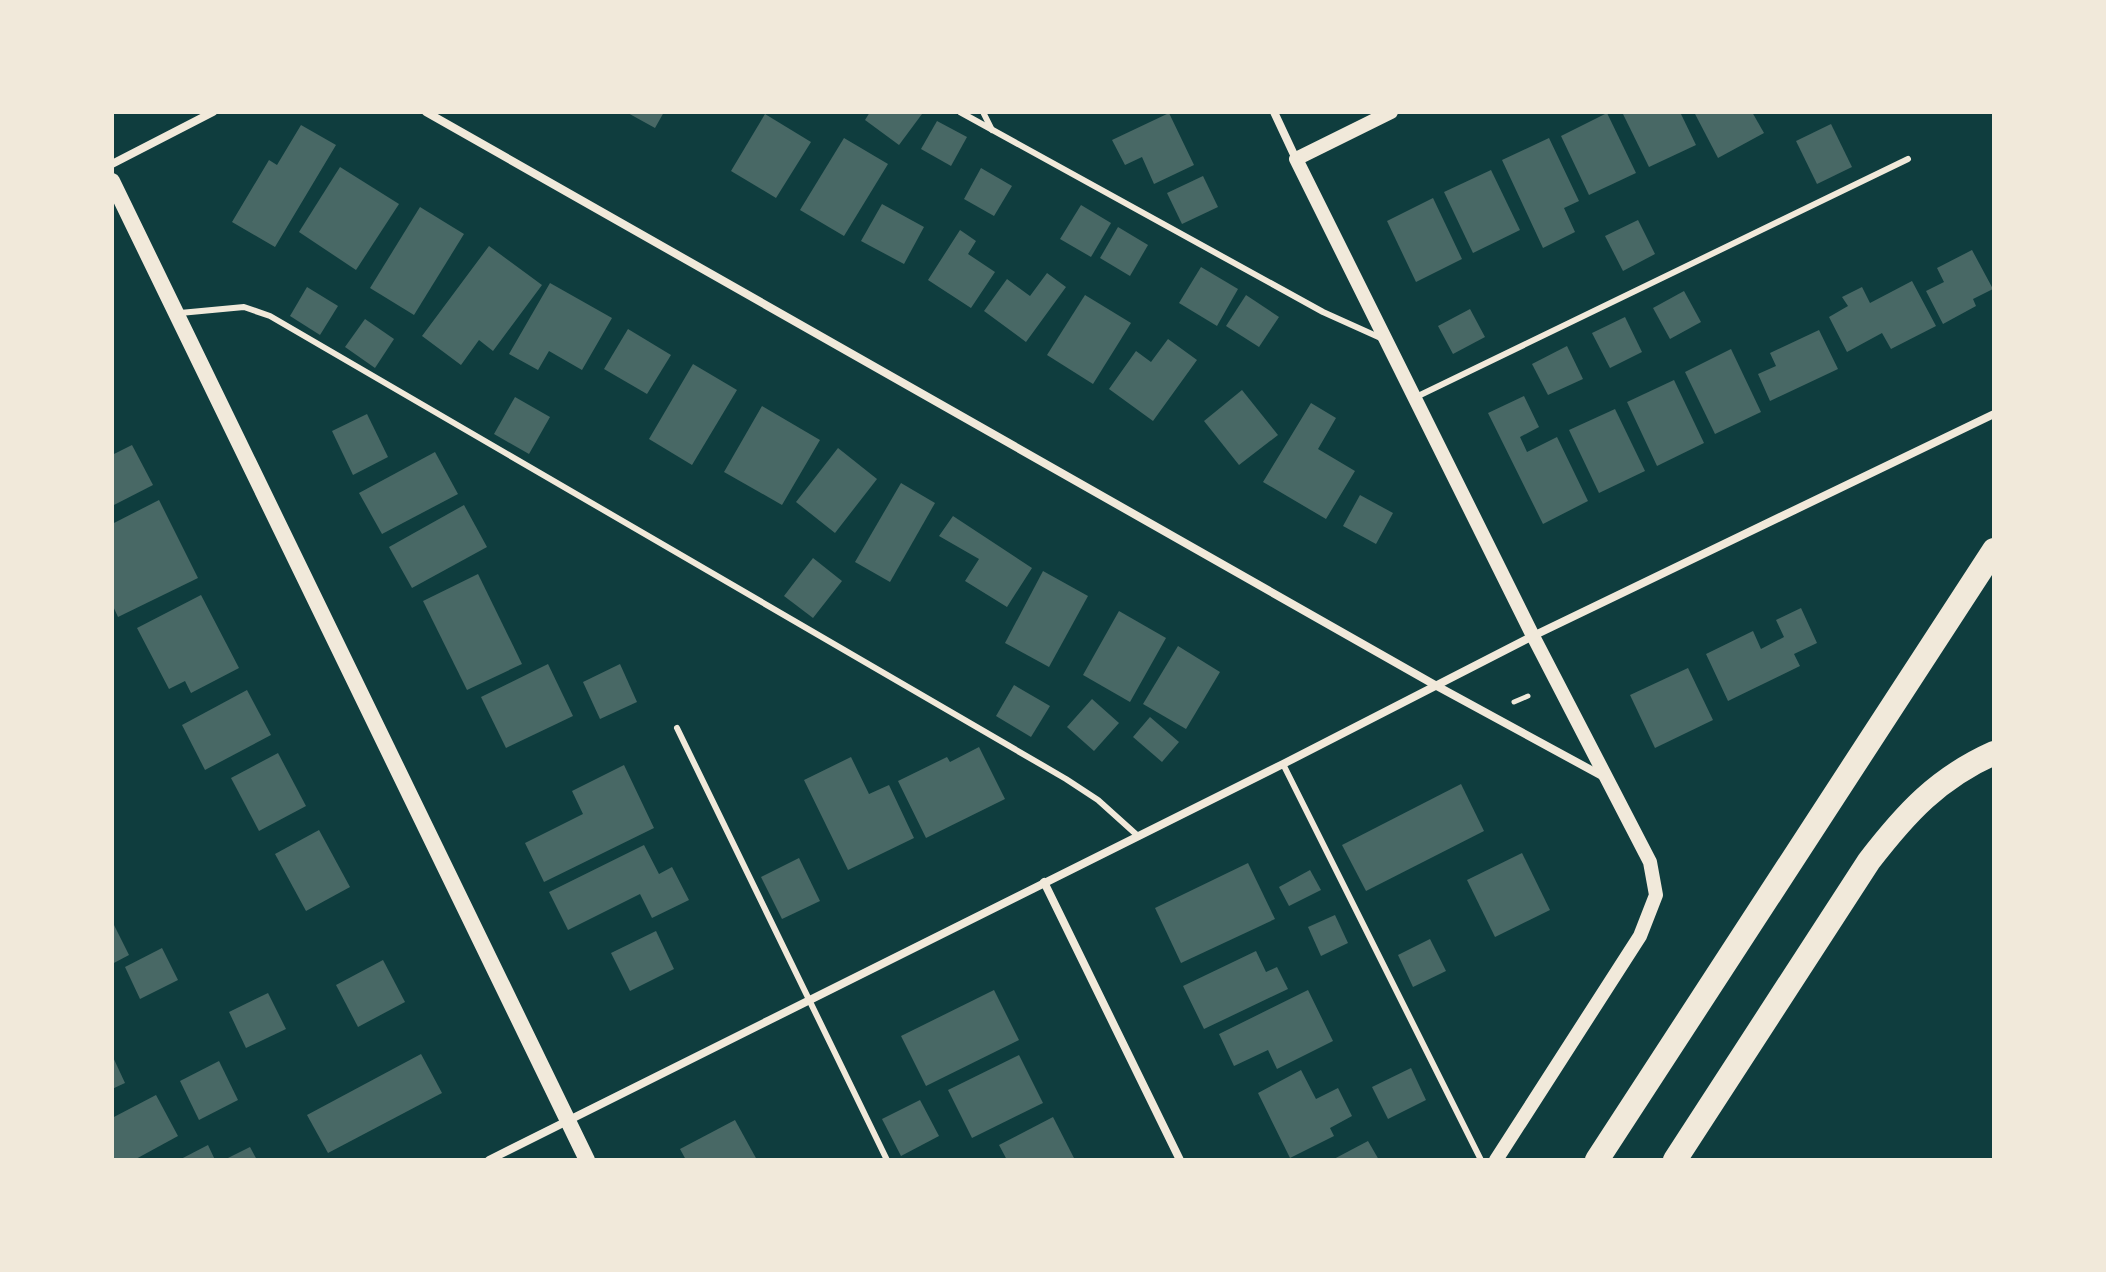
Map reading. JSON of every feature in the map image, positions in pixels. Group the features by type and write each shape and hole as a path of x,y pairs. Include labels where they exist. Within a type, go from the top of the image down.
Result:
{"highway":[{"path":"1597,1160 1994,550"},
{"path":"1675,1160 1884,842 1939,784 1965,766 1994,753"}],"main road":[{"path":"112,181 587,1160"}],"street":[{"path":"112,164 213,112"},
{"path":"426,112 1435,685 1605,777"},
{"path":"1274,112 1533,636 1650,862 1656,895 1640,936 1496,1160"},
{"path":"1296,159 1391,112"},
{"path":"489,1160 1533,636 1994,414"},
{"path":"1044,882 1180,1160"}],"lane":[{"path":"960,112 1323,312 1385,339"},
{"path":"983,112 992,130"},
{"path":"1414,398 1908,159"},
{"path":"176,314 244,307 270,316 1066,779 1098,800 1138,836"},
{"path":"677,728 887,1160"},
{"path":"1283,764 1481,1160"}],"path":[{"path":"1513,703 1528,696"}],"building":[{"path":"626,112 664,112 655,128"},
{"path":"870,112 922,114 899,145 865,120"},
{"path":"1622,112 1680,112 1696,145 1649,167"},
{"path":"1694,112 1752,112 1764,133 1718,158"},
{"path":"1169,113 1194,165 1154,184 1142,157 1125,165 1112,140"},
{"path":"1607,113 1636,173 1589,195 1561,136"},
{"path":"765,114 811,142 776,198 731,171"},
{"path":"937,121 967,137 951,166 921,149"},
{"path":"1831,124 1852,167 1817,184 1796,141"},
{"path":"301,125 336,145 275,247 232,222 269,160 277,165"},
{"path":"844,138 888,164 844,236 800,210"},
{"path":"1549,138 1579,201 1564,208 1575,232 1543,248 1502,160"},
{"path":"340,167 399,204 356,270 299,232"},
{"path":"981,168 1012,186 994,216 964,199"},
{"path":"1491,170 1520,230 1473,253 1444,192"},
{"path":"1203,176 1218,207 1182,224 1167,193"},
{"path":"1433,198 1462,259 1416,282 1387,221"},
{"path":"882,204 924,227 904,264 861,241"},
{"path":"1081,205 1111,223 1091,257 1060,239"},
{"path":"420,207 464,234 414,315 370,288"},
{"path":"1638,220 1655,254 1623,271 1605,236"},
{"path":"1118,227 1148,245 1130,276 1100,258"},
{"path":"960,230 976,241 968,254 995,272 971,308 928,280"},
{"path":"489,246 542,285 493,351 479,340 461,365 422,336"},
{"path":"1972,250 1993,289 1973,299 1976,306 1943,324 1926,291 1944,282 1937,268"},
{"path":"1201,267 1238,289 1217,326 1179,303"},
{"path":"1047,273 1066,287 1026,342 984,311 1007,279 1030,296"},
{"path":"1912,281 1936,326 1891,349 1882,333 1847,352 1829,317 1848,306 1842,297 1862,287 1870,303"},
{"path":"550,283 612,318 582,370 549,351 538,370 509,354"},
{"path":"307,287 338,306 320,335 290,316"},
{"path":"1684,291 1701,322 1670,339 1653,308"},
{"path":"1085,295 1131,323 1093,384 1047,355"},
{"path":"1246,295 1279,317 1259,347 1226,326"},
{"path":"1470,309 1485,337 1453,354 1438,326"},
{"path":"1625,317 1642,352 1610,368 1592,333"},
{"path":"365,319 394,339 375,368 345,347"},
{"path":"628,329 671,355 647,394 604,369"},
{"path":"1819,330 1838,369 1770,401 1758,374 1776,366 1770,353"},
{"path":"1168,339 1197,360 1153,421 1109,389 1136,351 1151,362"},
{"path":"1567,346 1583,379 1548,395 1532,364"},
{"path":"1731,349 1761,412 1715,434 1685,372"},
{"path":"693,364 737,390 692,465 649,439"},
{"path":"1674,380 1704,443 1657,466 1627,402"},
{"path":"1242,390 1278,435 1239,465 1204,421"},
{"path":"1524,396 1539,427 1520,437 1527,452 1557,437 1588,501 1543,524 1488,413"},
{"path":"515,397 550,417 529,454 494,434"},
{"path":"1311,403 1336,418 1318,449 1355,471 1326,519 1263,482"},
{"path":"762,406 820,440 782,505 724,472"},
{"path":"1615,409 1645,471 1599,493 1569,430"},
{"path":"367,414 388,457 353,475 332,431"},
{"path":"132,445 153,485 112,506 112,455"},
{"path":"838,448 877,479 835,533 796,502"},
{"path":"435,452 458,494 382,534 359,493"},
{"path":"901,483 935,503 890,582 855,562"},
{"path":"1360,495 1393,513 1376,544 1343,526"},
{"path":"159,500 198,578 118,617 112,604 112,524"},
{"path":"464,505 487,547 412,588 389,547"},
{"path":"953,516 1032,568 1007,607 965,581 979,559 939,536"},
{"path":"813,558 842,581 813,618 784,596"},
{"path":"1043,571 1088,596 1049,667 1005,643"},
{"path":"478,574 522,664 467,690 423,601"},
{"path":"201,595 239,668 191,693 185,681 169,689 137,628"},
{"path":"1801,608 1817,643 1794,654 1800,666 1728,701 1706,654 1753,631 1761,649 1784,637 1776,620"},
{"path":"1119,611 1166,638 1130,702 1083,675"},
{"path":"1178,646 1220,672 1186,729 1143,704"},
{"path":"548,664 573,716 506,748 481,697"},
{"path":"620,664 637,702 600,719 583,682"},
{"path":"1688,668 1713,720 1655,748 1630,695"},
{"path":"1014,685 1050,706 1031,737 996,716"},
{"path":"247,690 271,735 205,770 182,725"},
{"path":"1092,699 1119,723 1094,751 1067,727"},
{"path":"1150,717 1179,742 1162,762 1133,737"},
{"path":"979,747 1005,799 926,838 898,781 947,757 950,762"},
{"path":"278,753 306,806 259,831 231,778"},
{"path":"851,757 869,794 889,785 914,838 848,870 804,780"},
{"path":"624,765 654,828 544,882 525,843 583,814 572,791"},
{"path":"1461,784 1484,831 1366,891 1342,845"},
{"path":"319,830 350,887 306,911 275,854"},
{"path":"644,845 659,874 672,867 689,900 652,918 640,894 568,930 549,892"},
{"path":"1522,853 1550,910 1495,937 1467,880"},
{"path":"799,858 820,901 782,919 761,877"},
{"path":"1248,863 1275,919 1181,963 1155,908"},
{"path":"1310,870 1321,890 1289,906 1279,887"},
{"path":"1335,915 1348,943 1321,956 1308,927"},
{"path":"112,921 129,955 112,964"},
{"path":"656,931 674,969 630,991 611,953"},
{"path":"1430,939 1446,971 1413,987 1398,955"},
{"path":"162,948 178,980 140,999 125,967"},
{"path":"1256,951 1266,972 1277,967 1288,989 1204,1029 1183,986"},
{"path":"383,960 405,1002 358,1027 336,985"},
{"path":"994,990 1019,1040 926,1086 901,1036"},
{"path":"1308,990 1333,1041 1277,1069 1268,1050 1234,1066 1219,1034"},
{"path":"268,993 286,1029 246,1048 229,1012"},
{"path":"421,1054 442,1093 328,1153 307,1115"},
{"path":"112,1055 125,1083 112,1089"},
{"path":"1019,1055 1043,1103 972,1138 948,1090"},
{"path":"219,1061 238,1100 199,1120 180,1081"},
{"path":"1411,1068 1426,1100 1388,1119 1372,1087"},
{"path":"1301,1070 1316,1099 1338,1088 1352,1116 1330,1128 1334,1136 1290,1158 1258,1093"},
{"path":"156,1095 178,1136 134,1160 112,1160 112,1118"},
{"path":"920,1100 939,1136 901,1156 882,1119"},
{"path":"1053,1117 1075,1160 1007,1160 999,1145"},
{"path":"735,1120 757,1160 686,1160 680,1149"},
{"path":"1368,1141 1379,1160 1332,1160"},
{"path":"208,1145 215,1160 179,1160"},
{"path":"250,1147 257,1160 224,1160"}]}
